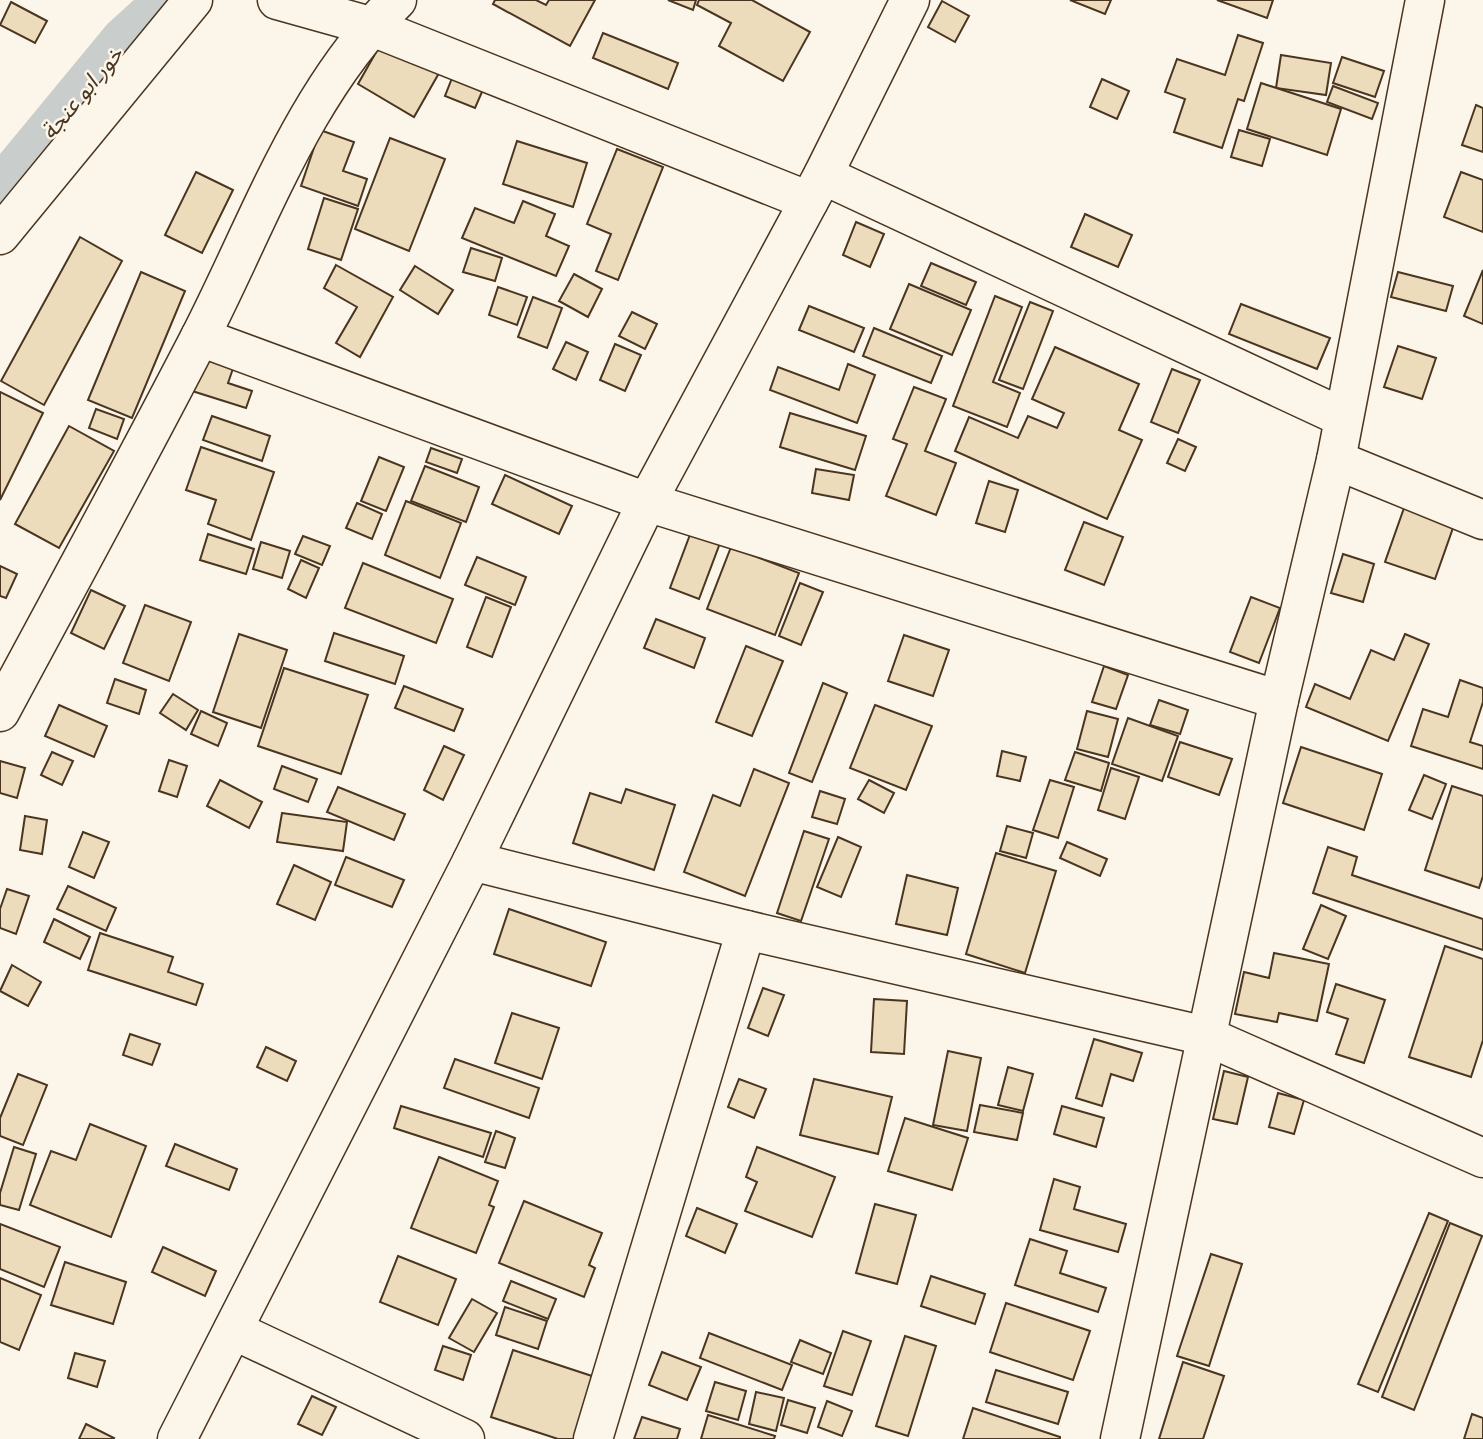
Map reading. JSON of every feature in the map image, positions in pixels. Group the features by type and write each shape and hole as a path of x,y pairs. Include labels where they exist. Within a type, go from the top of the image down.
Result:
{"street":[{"path":"0,235 193,0"},
{"path":"277,0 370,26 816,188 1342,417"},
{"path":"0,712 200,337 286,159 339,67 370,26 397,0"},
{"path":"177,1439 472,861 647,502 816,188 911,0"},
{"path":"1120,1439 1279,700 1336,460 1342,417 1425,0"},
{"path":"200,337 647,502 1279,700"},
{"path":"1336,460 1483,520"},
{"path":"472,861 746,930 1206,1036 1483,1158"},
{"path":"593,1439 746,930"},
{"path":"233,1330 465,1439"}],"building":[{"path":"495,0 536,0 546,5 549,0 595,0 570,46 493,4"},
{"path":"668,0 696,0 693,10"},
{"path":"699,0 752,0 810,32 783,81 719,46 731,23 697,5"},
{"path":"1070,0 1111,0 1105,14"},
{"path":"1217,0 1273,0 1267,18"},
{"path":"942,1 969,16 955,42 928,27"},
{"path":"11,2 47,21 35,43 0,25"},
{"path":"387,33 443,66 414,117 358,84"},
{"path":"603,33 678,63 668,89 593,58"},
{"path":"1238,35 1263,43 1244,101 1238,99 1222,148 1174,132 1185,99 1165,92 1177,59 1225,75"},
{"path":"1281,55 1331,63 1326,95 1276,88"},
{"path":"1342,57 1384,71 1375,97 1333,83"},
{"path":"454,73 485,85 475,108 445,96"},
{"path":"1102,79 1129,91 1117,119 1090,107"},
{"path":"1261,83 1341,109 1327,155 1247,129"},
{"path":"1333,86 1378,103 1372,119 1327,102"},
{"path":"1476,105 1483,108 1483,152 1462,145"},
{"path":"320,130 354,142 343,171 367,179 358,206 301,186"},
{"path":"1239,130 1270,139 1262,166 1231,157"},
{"path":"390,138 445,159 409,251 355,229"},
{"path":"517,141 587,163 573,207 503,184"},
{"path":"617,149 663,167 618,280 596,271 611,234 587,224"},
{"path":"196,172 233,190 202,253 165,235"},
{"path":"1461,172 1483,180 1483,232 1444,217"},
{"path":"324,198 358,209 341,260 308,249"},
{"path":"523,201 555,214 546,236 569,246 556,276 462,238 475,208 514,223"},
{"path":"1085,214 1132,235 1118,267 1071,247"},
{"path":"856,222 884,234 870,267 843,255"},
{"path":"80,237 122,261 44,405 1,381"},
{"path":"471,248 502,258 495,281 463,272"},
{"path":"931,263 976,282 966,305 921,286"},
{"path":"336,265 393,297 360,357 336,343 357,307 324,288"},
{"path":"415,266 453,290 438,314 400,290"},
{"path":"1483,270 1483,324 1464,316"},
{"path":"141,272 185,291 132,418 88,400"},
{"path":"1398,272 1453,286 1446,311 1391,297"},
{"path":"574,274 602,289 588,317 559,301"},
{"path":"909,284 971,310 952,355 890,329"},
{"path":"498,287 527,297 517,325 489,315"},
{"path":"995,296 1022,307 993,382 1020,393 1007,427 953,406"},
{"path":"533,297 562,308 547,348 518,337"},
{"path":"1030,302 1053,311 1023,389 999,380"},
{"path":"1241,304 1330,338 1317,369 1229,334"},
{"path":"809,306 864,328 854,352 799,330"},
{"path":"632,312 657,324 645,349 619,336"},
{"path":"874,328 942,356 931,383 863,356"},
{"path":"566,342 588,352 576,380 553,369"},
{"path":"615,344 641,355 625,391 600,380"},
{"path":"203,346 237,357 228,383 252,391 246,408 189,390"},
{"path":"1398,346 1436,358 1422,399 1384,387"},
{"path":"1055,347 1139,384 1119,430 1142,440 1107,519 955,451 969,417 1018,438 1028,416 1057,428 1064,413 1032,399"},
{"path":"848,364 875,375 857,423 770,390 778,367 839,390"},
{"path":"1172,369 1200,380 1178,433 1151,422"},
{"path":"914,387 946,399 925,451 956,463 936,515 886,496 907,444 893,439"},
{"path":"0,392 43,413 0,500"},
{"path":"96,409 124,419 117,439 89,428"},
{"path":"790,413 866,436 855,470 780,447"},
{"path":"212,416 270,436 262,461 203,440"},
{"path":"69,426 114,451 59,548 15,524"},
{"path":"1178,439 1196,447 1185,471 1167,463"},
{"path":"201,447 274,472 251,540 208,524 216,500 186,490"},
{"path":"431,448 462,459 457,473 426,462"},
{"path":"379,457 404,467 386,511 361,501"},
{"path":"425,466 479,487 466,522 411,501"},
{"path":"816,469 854,475 849,500 812,493"},
{"path":"505,475 572,506 559,534 492,504"},
{"path":"989,481 1018,490 1005,532 976,523"},
{"path":"406,501 461,523 440,578 385,555"},
{"path":"357,503 382,514 372,539 346,528"},
{"path":"1404,508 1454,525 1435,579 1385,562"},
{"path":"1084,522 1123,537 1104,585 1065,570"},
{"path":"691,532 720,543 699,599 670,588"},
{"path":"208,534 254,549 246,574 200,560"},
{"path":"303,536 330,546 322,565 295,554"},
{"path":"261,542 290,551 282,578 253,569"},
{"path":"731,547 799,573 775,635 707,609"},
{"path":"1343,554 1374,564 1363,602 1331,593"},
{"path":"477,557 526,577 515,605 465,585"},
{"path":"301,560 319,568 306,598 288,589"},
{"path":"363,563 453,599 436,643 345,608"},
{"path":"0,566 17,574 6,598 0,596"},
{"path":"800,583 823,592 801,645 779,636"},
{"path":"91,590 125,606 104,649 71,633"},
{"path":"486,597 511,607 492,657 467,647"},
{"path":"1251,597 1280,608 1259,663 1230,652"},
{"path":"145,605 191,622 169,681 123,663"},
{"path":"656,619 705,638 694,668 644,648"},
{"path":"334,633 404,656 395,684 325,661"},
{"path":"239,634 287,650 261,728 213,712"},
{"path":"1405,634 1429,644 1388,741 1306,707 1315,684 1350,699 1371,650 1394,660"},
{"path":"904,635 949,650 933,696 888,681"},
{"path":"746,646 783,661 752,736 716,722"},
{"path":"1104,666 1128,675 1116,709 1092,702"},
{"path":"284,668 368,695 341,774 258,746"},
{"path":"115,679 146,690 139,714 107,703"},
{"path":"1460,680 1483,688 1483,702 1470,742 1483,746 1483,769 1411,746 1423,709 1448,717"},
{"path":"823,683 847,693 812,782 789,773"},
{"path":"404,686 463,709 454,731 395,708"},
{"path":"173,694 198,710 186,730 160,713"},
{"path":"1159,700 1188,710 1180,734 1150,725"},
{"path":"59,705 107,726 94,757 45,736"},
{"path":"875,705 932,726 906,790 850,768"},
{"path":"201,711 227,723 218,746 191,734"},
{"path":"1087,711 1118,719 1108,757 1077,749"},
{"path":"1128,718 1178,736 1162,781 1112,764"},
{"path":"1180,742 1232,759 1219,795 1168,777"},
{"path":"444,746 464,755 443,800 424,790"},
{"path":"1301,747 1382,774 1364,830 1283,803"},
{"path":"1002,751 1026,757 1020,781 997,776"},
{"path":"52,752 73,761 62,785 41,775"},
{"path":"1075,752 1109,763 1101,791 1065,780"},
{"path":"169,760 187,766 177,797 159,791"},
{"path":"0,761 25,768 17,798 0,793"},
{"path":"282,766 317,779 308,802 274,789"},
{"path":"1111,768 1139,777 1125,819 1098,810"},
{"path":"754,769 789,783 745,896 684,872 713,795 740,806"},
{"path":"1424,775 1446,784 1432,819 1409,810"},
{"path":"220,780 262,802 249,828 207,806"},
{"path":"869,780 894,793 884,813 858,799"},
{"path":"1050,780 1074,787 1058,838 1033,830"},
{"path":"1452,786 1483,796 1483,876 1479,888 1425,870"},
{"path":"338,787 405,814 394,840 327,812"},
{"path":"626,789 675,805 654,870 573,843 590,793 621,803"},
{"path":"820,791 845,799 837,824 812,817"},
{"path":"282,813 347,822 343,851 277,842"},
{"path":"25,816 47,820 42,854 20,850"},
{"path":"1007,826 1033,833 1026,858 1000,851"},
{"path":"804,831 829,839 801,921 777,913"},
{"path":"83,832 109,842 94,878 69,867"},
{"path":"838,837 861,847 841,897 817,887"},
{"path":"1067,842 1107,859 1100,876 1060,858"},
{"path":"1328,847 1357,857 1352,875 1483,919 1483,950 1313,893"},
{"path":"996,853 1056,871 1025,973 966,954"},
{"path":"346,857 404,880 392,907 335,885"},
{"path":"294,865 331,882 315,920 277,904"},
{"path":"907,875 958,888 947,935 896,924"},
{"path":"68,886 116,908 106,931 57,909"},
{"path":"7,889 29,896 16,934 0,928 0,909"},
{"path":"1321,905 1346,916 1328,959 1303,949"},
{"path":"509,909 606,942 591,986 494,954"},
{"path":"54,919 90,937 80,959 44,942"},
{"path":"100,933 173,957 168,972 203,984 196,1005 88,970"},
{"path":"1445,946 1483,959 1483,1040 1471,1077 1409,1057"},
{"path":"1274,953 1329,964 1317,1021 1279,1013 1277,1022 1235,1014 1244,972 1269,978"},
{"path":"12,965 41,982 28,1006 0,991"},
{"path":"1336,984 1385,1000 1364,1063 1336,1054 1348,1019 1327,1012"},
{"path":"763,988 784,995 768,1036 748,1028"},
{"path":"874,999 907,1001 904,1054 871,1052"},
{"path":"512,1013 559,1028 542,1079 495,1063"},
{"path":"130,1034 160,1044 152,1065 123,1055"},
{"path":"1094,1039 1142,1053 1133,1081 1111,1074 1102,1106 1076,1098"},
{"path":"266,1047 296,1061 287,1081 257,1067"},
{"path":"948,1051 981,1058 967,1131 933,1125"},
{"path":"455,1059 539,1088 529,1118 444,1088"},
{"path":"1008,1067 1033,1074 1023,1111 998,1105"},
{"path":"1224,1071 1248,1077 1237,1124 1213,1119"},
{"path":"18,1074 47,1085 23,1145 0,1136 0,1118"},
{"path":"739,1079 766,1089 754,1118 728,1107"},
{"path":"814,1079 892,1097 878,1154 800,1135"},
{"path":"1278,1093 1304,1100 1294,1134 1269,1127"},
{"path":"980,1105 1023,1113 1017,1140 974,1132"},
{"path":"401,1106 491,1133 483,1157 394,1128"},
{"path":"1062,1106 1104,1118 1096,1147 1054,1134"},
{"path":"905,1118 968,1138 952,1190 888,1171"},
{"path":"90,1124 146,1146 111,1237 30,1205 51,1151 76,1160"},
{"path":"496,1131 515,1138 505,1168 485,1162"},
{"path":"175,1144 237,1169 229,1190 166,1166"},
{"path":"14,1147 36,1154 19,1210 0,1205 0,1193"},
{"path":"757,1147 835,1177 812,1237 745,1211 757,1182 746,1177"},
{"path":"439,1157 498,1181 489,1205 494,1207 476,1253 411,1228"},
{"path":"1054,1179 1080,1187 1074,1209 1126,1224 1118,1252 1040,1230"},
{"path":"524,1201 602,1233 589,1265 595,1268 584,1297 499,1263"},
{"path":"875,1204 916,1215 897,1284 856,1273"},
{"path":"697,1208 737,1224 725,1253 686,1236"},
{"path":"1429,1213 1448,1221 1378,1392 1358,1384"},
{"path":"1450,1223 1482,1236 1414,1410 1382,1397"},
{"path":"0,1224 60,1247 44,1287 0,1269"},
{"path":"1030,1239 1067,1251 1060,1273 1106,1288 1098,1312 1015,1285"},
{"path":"163,1247 216,1271 205,1296 152,1272"},
{"path":"1211,1254 1242,1264 1209,1366 1177,1356"},
{"path":"398,1256 456,1279 438,1325 380,1302"},
{"path":"65,1262 126,1282 113,1324 51,1305"},
{"path":"931,1276 985,1294 975,1324 921,1306"},
{"path":"0,1278 41,1295 19,1350 0,1342"},
{"path":"511,1281 556,1299 548,1319 503,1301"},
{"path":"472,1299 497,1313 474,1352 449,1338"},
{"path":"1006,1303 1090,1331 1073,1380 990,1352"},
{"path":"505,1307 547,1321 538,1349 496,1335"},
{"path":"843,1331 871,1341 852,1395 824,1386"},
{"path":"709,1333 792,1365 782,1390 700,1358"},
{"path":"905,1336 936,1346 908,1436 876,1426"},
{"path":"800,1340 831,1353 823,1374 791,1362"},
{"path":"443,1346 471,1355 463,1380 435,1370"},
{"path":"513,1350 601,1379 581,1439 558,1439 491,1417"},
{"path":"662,1352 701,1367 687,1400 649,1385"},
{"path":"75,1353 105,1361 97,1387 68,1378"},
{"path":"1183,1362 1224,1376 1203,1439 1159,1439"},
{"path":"996,1370 1068,1392 1058,1424 986,1402"},
{"path":"715,1382 746,1391 738,1420 706,1411"},
{"path":"756,1392 784,1398 776,1431 749,1424"},
{"path":"312,1396 336,1407 322,1435 298,1424"},
{"path":"788,1400 815,1408 807,1433 781,1425"},
{"path":"827,1401 852,1411 842,1436 818,1427"},
{"path":"973,1408 1060,1437 1060,1439 963,1439"},
{"path":"1472,1414 1483,1418 1483,1439 1464,1439"},
{"path":"708,1415 775,1436 774,1439 701,1439"},
{"path":"642,1417 680,1429 677,1439 634,1439"},
{"path":"86,1424 114,1438 79,1439"}],"waterway":[{"name":"خور ابو عنجة","path":"0,190 124,40 168,0"}]}
